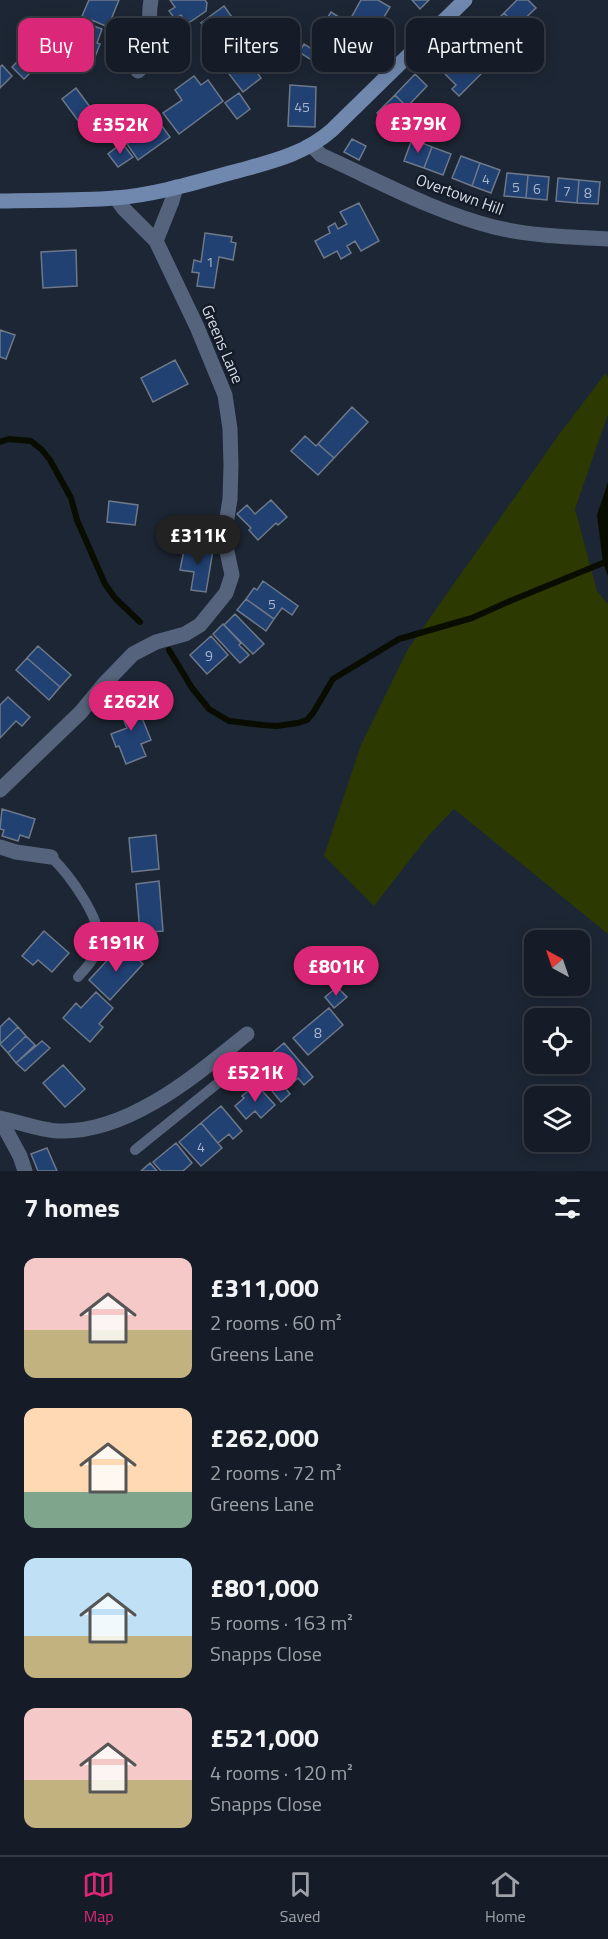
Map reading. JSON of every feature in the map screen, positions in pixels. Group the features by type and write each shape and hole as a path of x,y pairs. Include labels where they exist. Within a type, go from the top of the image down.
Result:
{"main road":[{"path":"0,201 116,198 176,187 272,162 312,146 332,130 465,0"}],"street":[{"path":"150,18 151,0"},
{"name":"Overtown Hill","path":"312,146 321,154 393,188 480,223 533,234 608,239"},
{"path":"156,242 176,187"},
{"name":"Greens Lane","path":"0,790 81,712 133,654 156,642 185,634 200,625 226,592 232,575 224,537 230,499 231,466 230,429 225,395 197,327 156,242 116,198"},
{"path":"0,847 16,852 51,857"},
{"path":"0,1119 58,1131 101,1126 162,1099 247,1034"},
{"path":"0,1119 20,1156 25,1171"}],"lane":[{"path":"51,857 77,887 91,912 96,928 99,944 90,964 78,978"},
{"path":"135,1150 218,1083 224,1075 218,1058"}],"green space":[{"path":"605,374 608,377 608,414 575,509 597,591 608,604 608,934 454,809 429,835 374,906 324,856 361,745 408,649 558,436"}],"shaded area":[{"path":"608,482 608,576 603,563 597,515"}],"building":[{"path":"89,0 119,0 112,18 106,18 106,26 94,21 94,18 82,16"},
{"path":"170,0 205,0 207,3 206,11 190,22 190,18 183,18 181,15 174,18 169,11 175,7"},
{"path":"361,0 378,0 390,7 383,18 351,18"},
{"path":"412,0 429,0 420,9"},
{"path":"517,0 528,0 536,8 525,18 509,18 504,13"},
{"path":"224,6 233,18 208,18"},
{"path":"331,12 340,18 327,18"},
{"path":"504,13 509,18 499,18"},
{"path":"94,26 102,29 94,57"},
{"path":"304,44 312,49 312,60 300,53"},
{"path":"18,61 18,72 31,72 24,79 12,67"},
{"path":"2,65 12,76 0,88 0,67"},
{"path":"228,72 261,72 258,74 261,78 243,92"},
{"path":"443,72 479,72 481,74 459,96 452,89 456,85"},
{"path":"415,74 427,86 407,107 395,95"},
{"path":"194,76 201,85 208,80 223,101 179,134 163,113 182,100 175,90"},
{"path":"290,85 316,87 315,127 288,126"},
{"path":"76,88 96,115 82,126 62,99"},
{"path":"239,93 250,109 237,119 225,103"},
{"path":"395,95 407,107 403,111 413,121 399,135 377,113"},
{"path":"148,107 170,137 138,160 127,144 141,134 130,120"},
{"path":"352,139 366,146 359,160 344,152"},
{"path":"412,139 432,147 424,168 404,161"},
{"path":"122,143 133,157 118,167 108,154"},
{"path":"432,147 451,154 443,175 424,168"},
{"path":"461,156 480,163 472,186 452,178"},
{"path":"480,163 500,170 491,193 472,186"},
{"path":"507,173 528,175 526,198 504,196"},
{"path":"528,175 549,177 547,200 526,198"},
{"path":"558,178 579,180 577,203 556,201"},
{"path":"579,180 600,182 598,204 577,203"},
{"path":"359,203 379,241 361,251 355,241 347,246 351,253 341,259 337,251 324,258 315,241 330,233 328,227 335,223 338,229 347,224 340,212"},
{"path":"205,233 232,237 231,242 236,243 233,260 219,257 214,288 197,286 199,273 192,272 194,260 201,262"},
{"path":"76,250 77,286 43,288 41,252"},
{"path":"0,330 15,335 6,359 0,357"},
{"path":"175,360 188,384 153,402 141,378"},
{"path":"352,407 368,422 334,458 318,444"},
{"path":"305,436 334,458 318,475 291,451"},
{"path":"271,500 287,517 278,525 276,523 258,540 249,530 251,528 237,514 247,505 255,514"},
{"path":"109,501 138,505 135,525 107,522"},
{"path":"185,545 213,550 206,592 191,590 194,572 180,570"},
{"path":"263,581 298,606 292,615 282,608 274,619 246,599 254,588 257,590"},
{"path":"246,599 274,619 266,631 237,610"},
{"path":"235,614 264,644 253,654 224,625"},
{"path":"223,624 249,655 240,663 213,634"},
{"path":"211,636 228,655 207,674 190,655"},
{"path":"38,646 71,675 60,687 27,658"},
{"path":"27,658 60,687 49,700 16,670"},
{"path":"8,697 30,717 22,726 16,721 0,738 0,705"},
{"path":"134,698 151,740 141,744 146,756 126,764 111,734 127,728 117,704"},
{"path":"2,809 35,819 29,838 20,835 18,841 2,836 4,830 0,829"},
{"path":"156,835 159,869 132,872 129,838"},
{"path":"159,881 163,931 140,933 136,884"},
{"path":"44,931 69,953 52,972 38,960 33,965 22,956"},
{"path":"125,947 143,964 110,1000 89,980 113,954 116,957"},
{"path":"337,987 347,997 334,1008 325,997"},
{"path":"96,992 113,1008 99,1024 103,1027 90,1042 63,1018 76,1003 81,1008"},
{"path":"329,1008 343,1025 308,1055 293,1038"},
{"path":"9,1018 18,1027 0,1044 0,1027"},
{"path":"18,1027 26,1036 8,1053 0,1044"},
{"path":"26,1036 35,1045 16,1063 8,1053"},
{"path":"42,1041 50,1048 25,1071 16,1063"},
{"path":"284,1043 313,1077 304,1085 298,1078 286,1089 290,1094 281,1102 263,1080 281,1065 271,1054"},
{"path":"63,1065 85,1089 65,1107 43,1083"},
{"path":"256,1084 275,1105 261,1118 255,1111 246,1119 235,1106 244,1098 242,1096"},
{"path":"221,1106 242,1131 233,1139 229,1134 218,1143 201,1123"},
{"path":"201,1123 222,1148 201,1166 179,1142"},
{"path":"176,1143 192,1163 183,1171 161,1171 153,1162"},
{"path":"47,1148 57,1171 38,1171 31,1154"},
{"path":"150,1163 157,1171 141,1171"}],"waterway":[{"path":"0,442 9,439 31,441 50,460 71,498 77,520 105,584 115,598 140,622"},
{"path":"169,650 192,688 209,709 229,721 277,726 298,723 307,720 313,713 333,679 399,639 472,618 603,563"}]}
